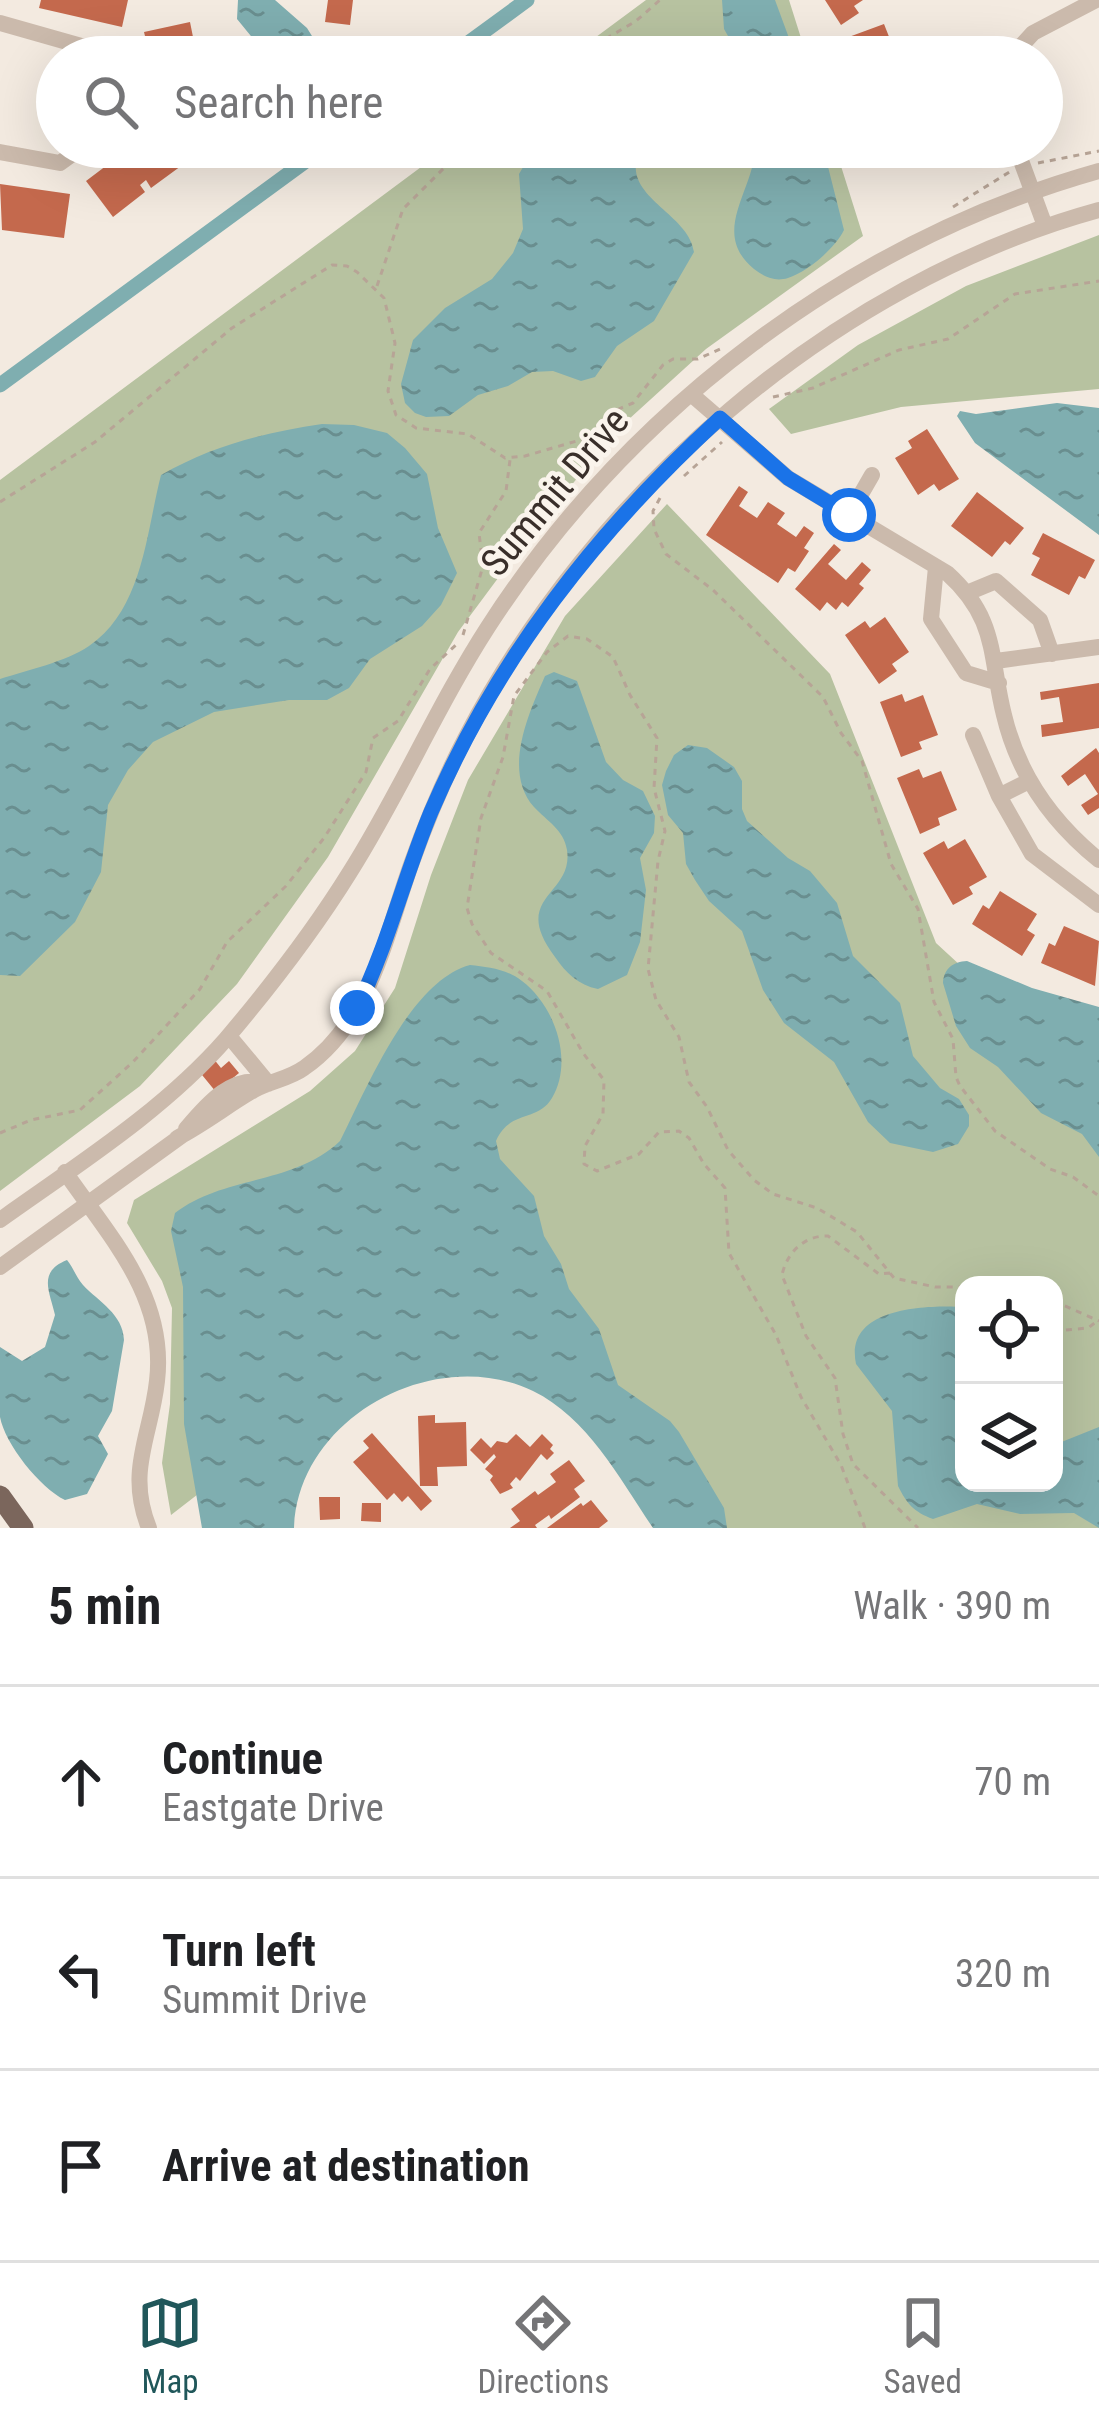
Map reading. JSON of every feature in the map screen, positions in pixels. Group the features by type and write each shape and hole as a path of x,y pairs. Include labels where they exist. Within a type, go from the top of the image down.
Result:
{"main road":[{"path":"0,1496 23,1528"}],"street":[{"path":"1030,36 1096,0"},
{"path":"0,23 46,36"},
{"path":"0,152 36,159"},
{"path":"1023,168 1045,226"},
{"name":"Summit Drive","path":"0,1220 178,1087 229,1036 351,872 451,688 522,577 657,422 847,280 964,218 1099,171"},
{"name":"Summit Drive","path":"0,1267 242,1090 268,1084 314,1059 357,1008 375,973 431,812 491,691 563,584 662,473 726,424 788,366 898,293 955,263 1045,226 1099,210"},
{"path":"692,394 788,478 936,567 967,593 986,622 1005,719 1029,781 1069,835 1099,860"},
{"path":"849,515 872,475"},
{"path":"936,567 931,619 966,673 999,683"},
{"path":"967,593 996,581 1040,620 1052,654"},
{"path":"996,661 1099,647"},
{"path":"973,735 999,796 1032,854 1099,904"},
{"path":"999,796 1029,781"},
{"path":"229,1036 268,1084"},
{"path":"64,1172 145,1289 152,1314 158,1378 138,1478 149,1528"}],"path":[{"path":"611,36 660,0"},
{"path":"376,288 403,209 444,168"},
{"path":"0,502 95,442 211,344 321,269 347,266 376,288 390,313 388,391 396,416 416,428 468,434 509,458 506,491 479,533 483,566 467,628 459,643 430,669 403,715 373,738 366,772 324,838 286,886 226,942 200,989 134,1062 80,1110 31,1120 0,1133"},
{"path":"770,399 813,388 899,350 948,339 1015,294 1099,281"},
{"path":"680,479 726,424"},
{"path":"662,473 664,482 653,512 654,529 666,554 713,590 823,697 862,761 890,864 918,909 934,1001 953,1039 960,1086 995,1131 1099,1196"},
{"path":"865,1528 829,1442 805,1406 782,1347 729,1252 728,1204 722,1183 684,1134 672,1130 659,1132 639,1154 619,1165 597,1171 584,1164 583,1152 605,1103 604,1080 548,991 491,952 469,917 468,889 481,818 503,757 514,696 547,652 568,636 587,639 613,658 657,738 655,796 665,824 648,969 656,1000 679,1037 689,1082 728,1150 754,1180 790,1202 836,1217 857,1232 894,1278 955,1286"},
{"path":"892,1272 879,1274 828,1237 819,1236 803,1242 784,1265 782,1275 799,1323 836,1378 843,1434 853,1465 918,1528"},
{"path":"1063,1305 1098,1320 1088,1328 1063,1330"}],"green space":[{"path":"646,0 789,0 800,36 597,36"},
{"path":"420,168 842,168 863,236 706,349 617,430 458,632 328,857 237,984 140,1086 0,1191 0,480"},
{"path":"1099,235 1099,389 901,407 791,434 769,409 858,345 966,286"},
{"path":"667,504 830,674 936,943 1099,1093 1099,1528 672,1528 520,1316 415,1326 171,1515 162,1463 170,1404 172,1308 162,1281 127,1223 134,1200 310,1091 355,1051 395,988 468,780 565,616"}],"water":[{"path":"238,0 275,0 312,36 251,36 237,19"},
{"path":"722,0 775,0 788,36 728,36"},
{"path":"523,168 637,168 645,191 680,225 694,252 654,321 617,346 595,377 581,381 553,371 532,372 478,395 449,416 415,413 405,403 401,384 413,340 445,308 492,279 513,253 523,229"},
{"path":"751,168 828,168 844,230 804,270 774,279 758,272 741,255 735,240 738,210"},
{"path":"1057,403 1099,408 1099,535 975,443 957,416 960,411 976,414"},
{"path":"322,424 387,433 427,474 438,528 457,573 441,605 422,626 370,659 349,688 327,700 289,700 214,712 153,742 128,770 108,805 101,872 75,922 20,976 0,975 0,679 69,657 107,630 132,591 161,475 239,442"},
{"path":"554,672 577,681 606,762 623,780 643,791 655,816 654,833 640,858 646,890 640,942 627,975 598,989 564,968 538,921 540,908 562,878 567,850 559,831 525,793 519,759 532,707 545,676"},
{"path":"688,745 707,748 734,767 742,781 747,821 810,871 837,903 853,956 900,1003 913,1056 940,1088 959,1099 969,1115 969,1126 958,1144 933,1152 890,1143 868,1122 834,1062 784,1023 763,990 742,931 709,901 686,864 683,833 668,815 662,785 666,771 674,755"},
{"path":"967,961 1032,988 1099,1007 1099,1157 1082,1134 1041,1113 998,1067 970,1048 956,1026 943,983 950,967"},
{"path":"470,965 510,974 534,992 552,1019 561,1051 552,1098 539,1111 502,1131 496,1141 500,1159 534,1196 544,1236 569,1289 599,1329 618,1385 679,1432 724,1508 727,1528 653,1528 601,1451 553,1403 495,1379 455,1377 415,1384 378,1400 346,1423 319,1453 301,1488 294,1528 202,1528 184,1424 183,1287 171,1231 175,1213 215,1192 302,1165 340,1141 377,1066 410,1014 448,975"},
{"path":"67,1260 83,1285 115,1316 124,1340 112,1411 98,1436 108,1454 87,1494 65,1500 35,1476 3,1428 0,1347 22,1361 45,1347 55,1315 49,1277"},
{"path":"929,1307 955,1307 955,1492 1063,1492 1063,1441 1099,1427 1099,1528 1074,1513 1020,1514 977,1504 933,1519 905,1498 898,1486 892,1411 856,1364 856,1345 862,1331 875,1320"}],"building":[{"path":"41,0 128,0 122,27 39,8"},
{"path":"328,0 353,0 350,25 325,22"},
{"path":"825,0 863,0 854,6 859,13 841,25"},
{"path":"190,22 193,36 145,36 144,32"},
{"path":"884,24 889,36 851,36"},
{"path":"103,168 178,168 151,188 146,180 140,185 145,192 113,217 86,181"},
{"path":"0,184 70,194 64,238 2,230"},
{"path":"927,429 959,479 939,491 934,484 918,495 895,458 912,448 908,441"},
{"path":"739,486 748,492 739,506 757,518 768,502 785,513 777,524 796,537 804,526 814,533 795,572 788,568 778,583 706,535"},
{"path":"977,492 1024,528 992,557 951,526"},
{"path":"1043,533 1095,560 1069,595 1031,575 1040,558 1032,554"},
{"path":"834,544 841,550 828,564 846,580 862,562 871,570 848,607 842,602 836,610 827,602 820,611 795,589"},
{"path":"885,617 909,652 892,664 897,671 879,684 845,635 865,621 870,628"},
{"path":"1099,683 1099,728 1042,737 1041,725 1063,722 1059,697 1041,700 1040,692"},
{"path":"902,694 905,702 923,695 938,735 919,742 922,749 901,757 880,702"},
{"path":"1096,748 1099,808 1088,815 1081,805 1098,794 1085,774 1068,786 1061,776"},
{"path":"919,769 923,778 941,771 957,810 938,818 940,825 920,834 897,778"},
{"path":"965,839 987,877 969,887 973,894 953,905 923,853 944,841 948,849"},
{"path":"1000,891 1037,914 1027,930 1035,935 1022,956 972,924 983,905 989,909"},
{"path":"1064,926 1099,941 1095,986 1041,963 1049,943 1055,946"},
{"path":"213,1058 221,1068 229,1061 239,1073 216,1092 198,1070"},
{"path":"435,1415 435,1423 466,1422 467,1466 437,1467 438,1486 420,1486 418,1416"},
{"path":"372,1433 432,1501 421,1511 408,1496 402,1502 394,1493 387,1500 353,1462 369,1448 363,1441"},
{"path":"516,1434 530,1447 542,1434 554,1453 547,1460 541,1454 520,1481 516,1477 510,1484 513,1488 500,1494 485,1469 494,1454 484,1464 470,1450 481,1438 491,1448"},
{"path":"569,1460 585,1481 574,1489 580,1497 535,1525 537,1528 510,1528 520,1521 511,1509 556,1482 550,1474"},
{"path":"319,1497 340,1497 340,1519 320,1520"},
{"path":"591,1500 608,1521 599,1528 547,1528 581,1503"},
{"path":"362,1503 381,1503 381,1522 361,1521"}],"waterway":[{"path":"478,36 527,0"},
{"path":"0,385 296,168"}],"route":[{"path":"357,1008 375,973 431,812 491,691 596,542 673,461 720,418 788,478 849,515"}]}
